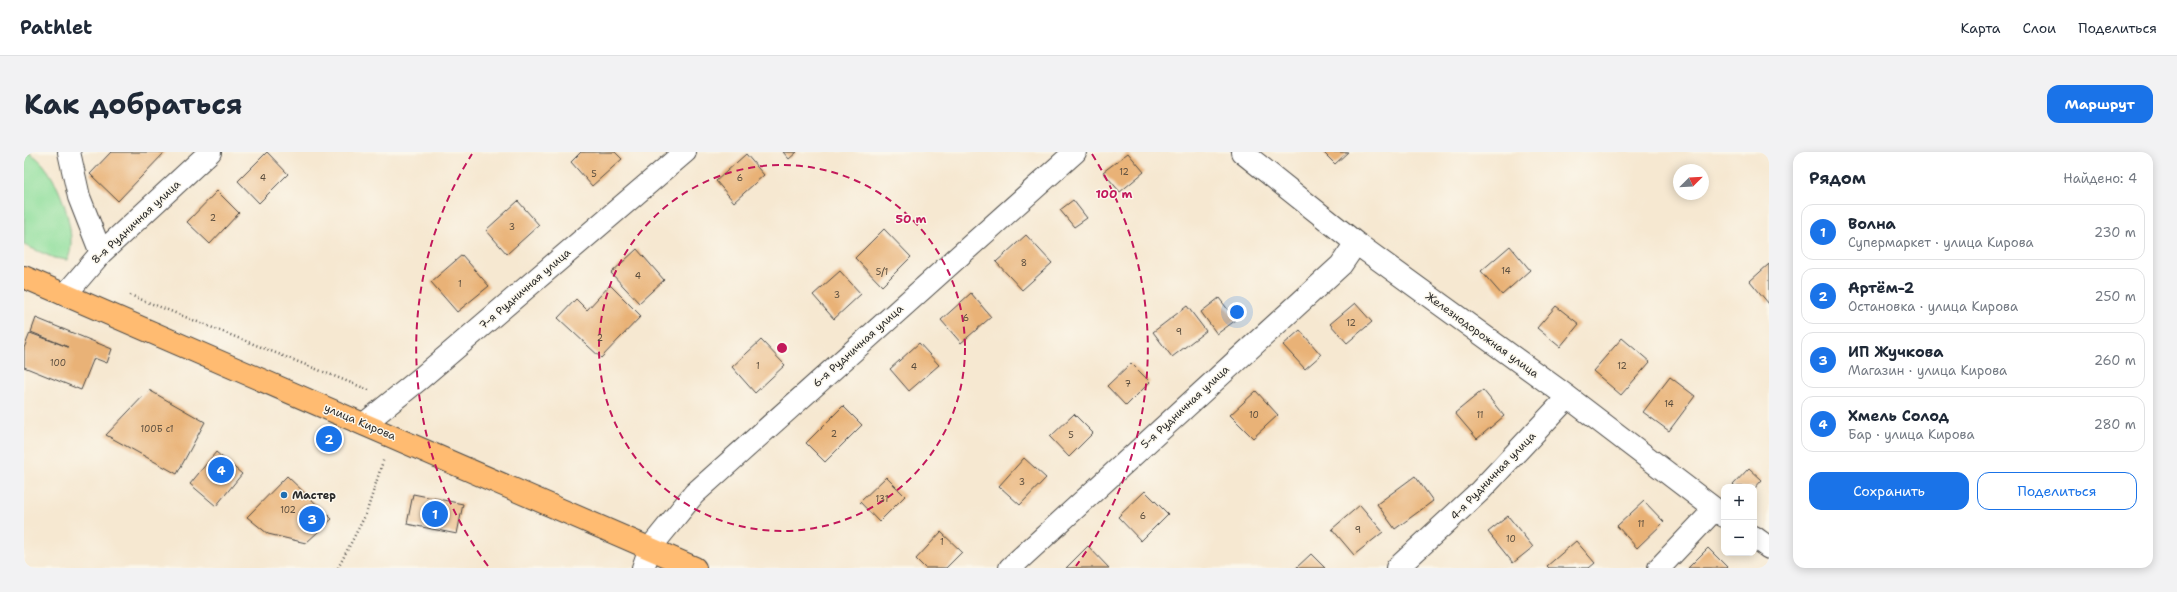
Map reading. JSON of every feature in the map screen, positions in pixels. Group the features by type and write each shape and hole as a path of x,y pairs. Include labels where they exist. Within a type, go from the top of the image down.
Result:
{"main road":[{"name":"улица Кирова","path":"24,277 392,435 646,558 694,568"}],"street":[{"path":"69,152 79,197 101,253"},
{"name":"8-я Рудничная улица","path":"65,295 101,253 210,152"},
{"name":"7-я Рудничная улица","path":"364,424 685,152"},
{"name":"6-я Рудничная улица","path":"646,558 694,494 1075,152"},
{"name":"Железнодорожная улица","path":"1242,152 1356,243 1568,397 1720,513"},
{"name":"5-я Рудничная улица","path":"1010,568 1341,265 1356,243"},
{"name":"4-я Рудничная улица","path":"1397,568 1480,491 1568,397"},
{"path":"1659,568 1720,513"},
{"path":"1757,539 1769,548"}],"path":[{"path":"129,295 394,400"},
{"path":"338,568 366,514 392,435"}],"green space":[{"path":"24,152 35,156 45,166 62,198 71,233 71,249 67,260 54,258 24,245"}],"building":[{"path":"111,152 165,152 118,201 90,174"},
{"path":"267,152 288,174 259,203 238,181"},
{"path":"581,152 615,152 622,159 592,186 571,162"},
{"path":"783,152 797,152 789,159"},
{"path":"1323,152 1348,152 1335,164"},
{"path":"1128,153 1144,172 1120,192 1103,172"},
{"path":"746,154 764,175 734,202 716,181"},
{"path":"217,191 239,213 210,244 187,222"},
{"path":"1073,200 1087,218 1074,227 1060,210"},
{"path":"518,201 539,225 507,254 486,230"},
{"path":"884,229 911,257 882,286 855,258"},
{"path":"1026,235 1052,263 1022,290 996,262"},
{"path":"1510,246 1530,270 1502,295 1481,271"},
{"path":"637,249 664,280 639,303 611,273"},
{"path":"462,255 489,286 457,312 431,282"},
{"path":"1769,264 1769,304 1750,281"},
{"path":"840,271 861,294 834,319 813,295"},
{"path":"610,285 641,316 601,358 558,318 576,299 587,310"},
{"path":"971,293 991,317 961,343 941,320"},
{"path":"1219,298 1236,320 1217,334 1201,312"},
{"path":"1355,303 1372,322 1347,343 1330,324"},
{"path":"1187,306 1206,331 1172,357 1153,332"},
{"path":"1556,306 1579,324 1560,347 1537,328"},
{"path":"36,318 112,349 107,363 94,358 81,390 24,367 24,348 30,333 68,347 31,332"},
{"path":"1300,330 1321,355 1305,369 1283,345"},
{"path":"1622,338 1650,362 1621,395 1593,371"},
{"path":"761,340 785,365 755,393 732,367"},
{"path":"919,343 939,365 909,391 890,369"},
{"path":"1131,363 1150,382 1126,406 1107,386"},
{"path":"1670,377 1695,396 1669,431 1643,412"},
{"path":"149,390 205,422 177,474 106,435"},
{"path":"1483,390 1504,416 1477,439 1455,413"},
{"path":"1256,391 1278,415 1253,438 1230,415"},
{"path":"843,406 862,425 825,462 806,443"},
{"path":"1074,414 1093,433 1069,457 1050,437"},
{"path":"216,452 242,474 216,506 190,484"},
{"path":"1024,458 1046,478 1020,505 999,486"},
{"path":"1749,468 1762,480 1757,486 1757,484 1734,484"},
{"path":"287,476 332,519 306,543 268,534 247,517"},
{"path":"1415,476 1433,501 1395,529 1377,504"},
{"path":"886,477 905,496 879,522 860,502"},
{"path":"1145,491 1168,514 1141,541 1118,517"},
{"path":"413,494 463,504 457,534 407,524"},
{"path":"1644,501 1664,522 1637,548 1617,526"},
{"path":"1360,505 1383,532 1354,555 1332,529"},
{"path":"1508,516 1533,547 1513,563 1488,532"},
{"path":"941,532 962,552 946,568 925,568 916,559"},
{"path":"1576,541 1595,563 1589,568 1549,568 1547,566"},
{"path":"1088,546 1109,568 1066,568"},
{"path":"1708,548 1728,568 1688,568"},
{"path":"1311,554 1325,568 1296,568"}],"place":[{"name":"Артём-2","path":"329,439"},
{"name":"Хмель Солод","path":"221,470"},
{"name":"Мастер","path":"284,495"},
{"name":"Волна","path":"435,514"},
{"name":"ИП Жучкова","path":"312,519"}]}
